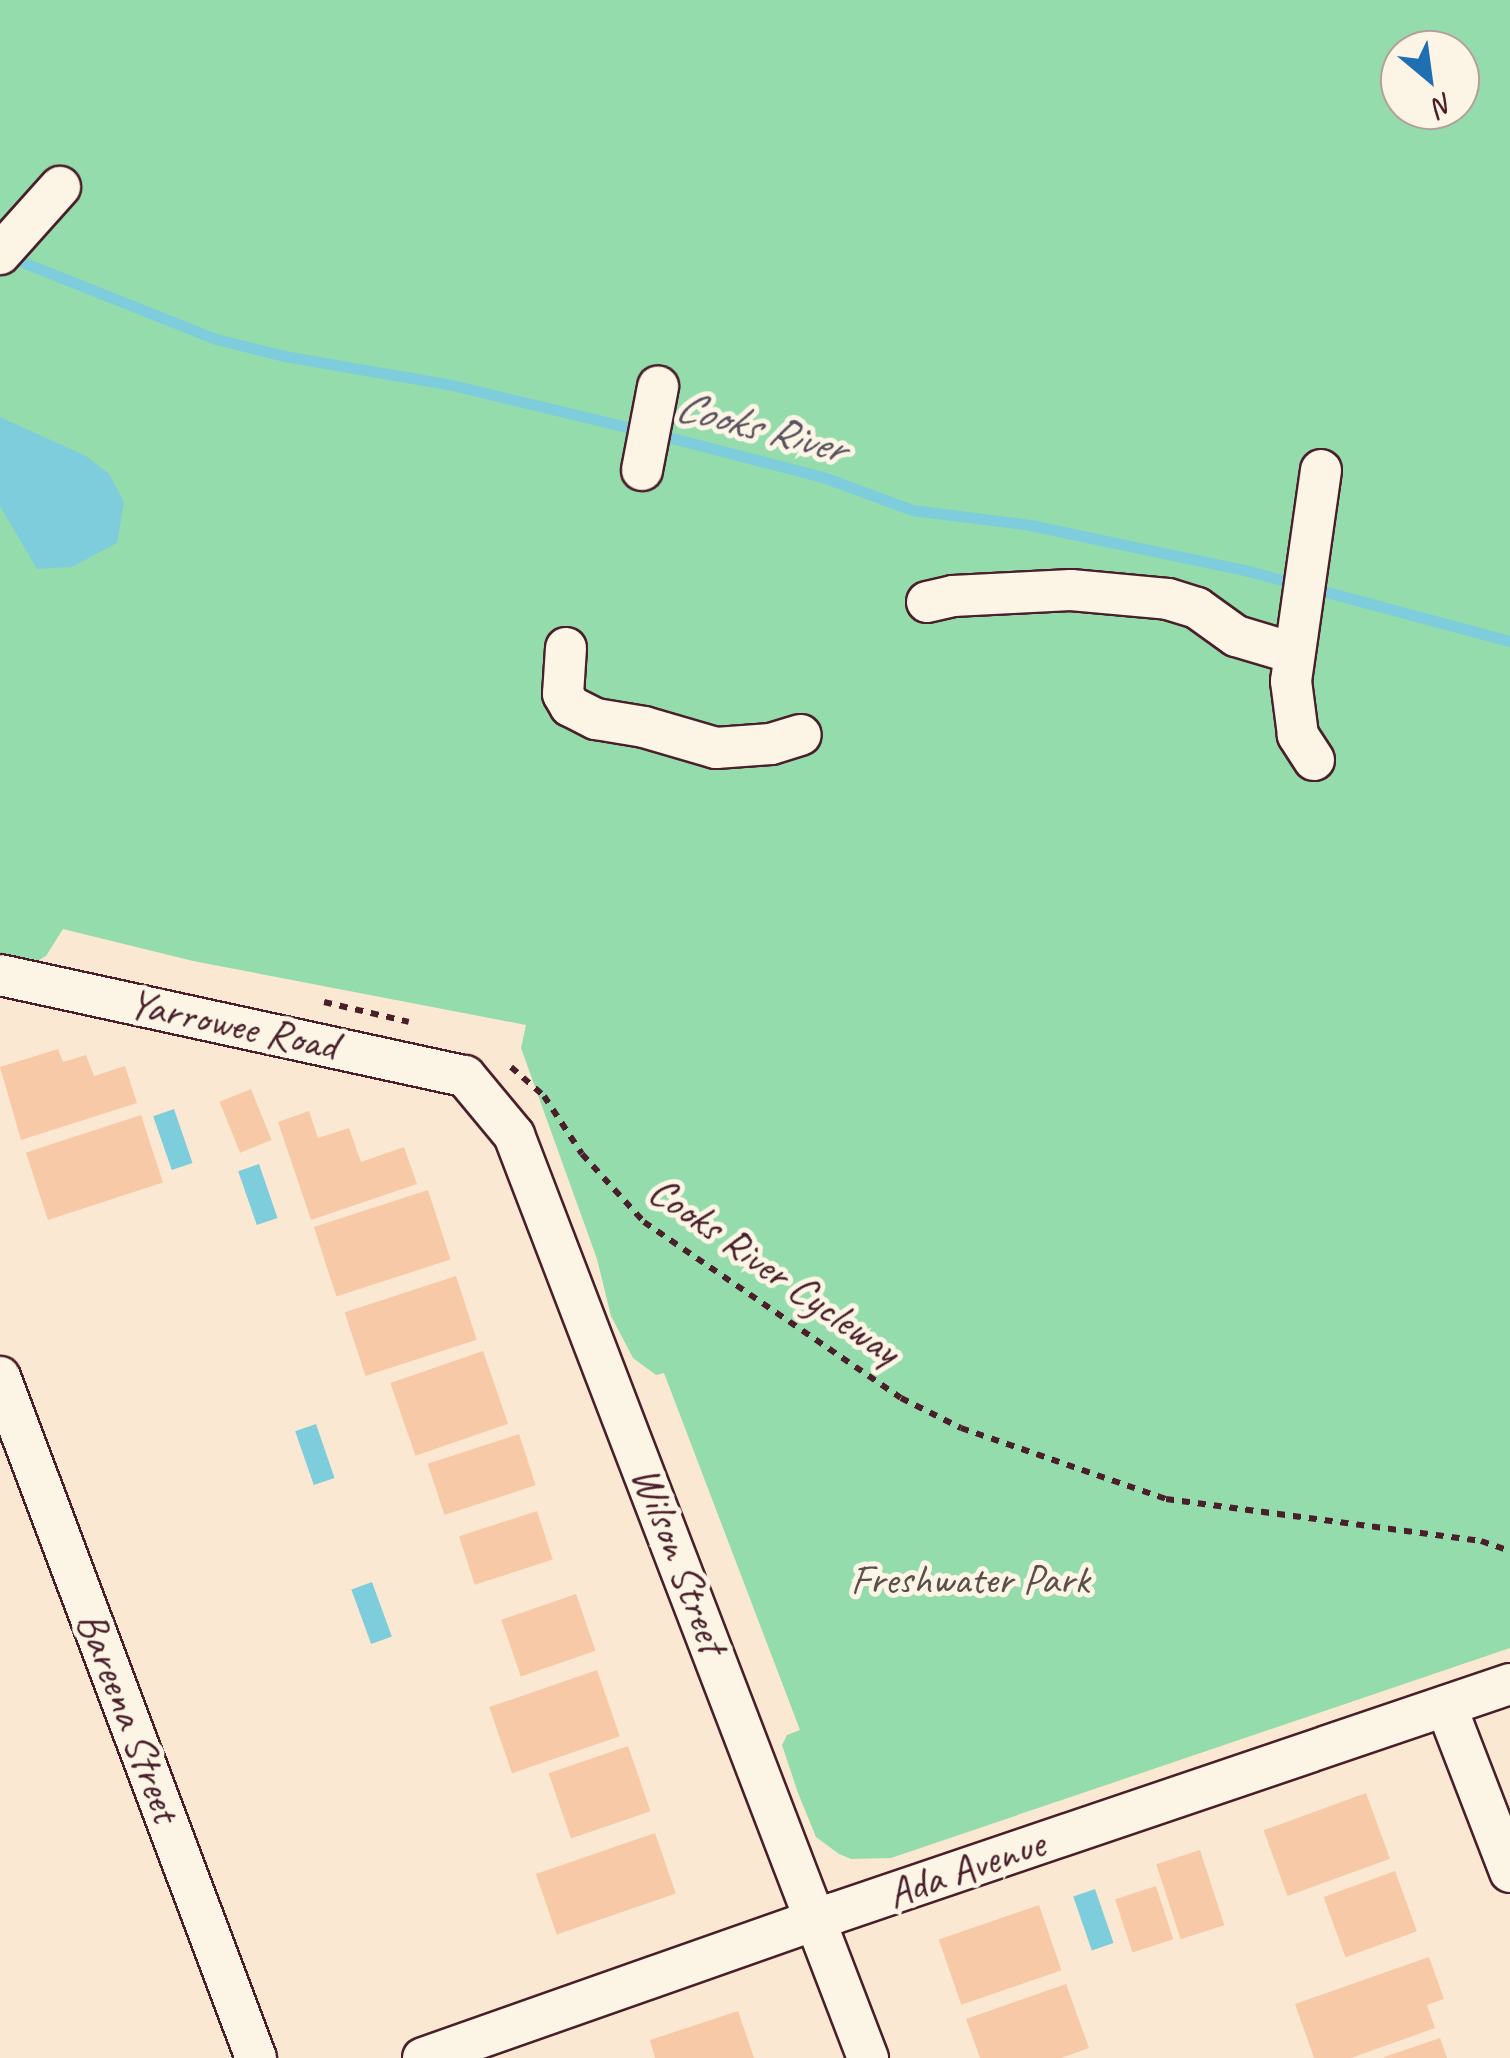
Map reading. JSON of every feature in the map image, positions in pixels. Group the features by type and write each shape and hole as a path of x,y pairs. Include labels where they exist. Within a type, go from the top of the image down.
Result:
{"street":[{"path":"11,243 60,187"},
{"path":"642,470 658,387"},
{"path":"1314,760 1298,735 1291,681 1320,470"},
{"path":"927,602 953,596 1071,590 1168,599 1197,608 1236,636 1296,634"},
{"path":"566,648 563,694 570,706 596,719 644,726 716,748 771,744 801,735"},
{"name":"Yarrowee Road","path":"0,974 465,1076"},
{"name":"Wilson Street","path":"465,1076 514,1135 534,1179 868,2058"},
{"name":"Bareena Street","path":"0,1377 256,2058"},
{"name":"Ada Avenue","path":"424,2058 1510,1684"},
{"path":"1446,1706 1510,1872"}],"path":[{"path":"309,1000 384,1013 415,1024"},
{"name":"Cooks River Cycleway","path":"504,1060 544,1096 582,1154 644,1222 901,1398 962,1428 1166,1499 1463,1538 1510,1551"}],"green space":[{"name":"Freshwater Park","path":"0,0 1510,0 1510,1648 891,1858 851,1859 839,1854 816,1837 798,1793 782,1745 787,1735 800,1730 664,1373 656,1375 633,1358 611,1316 597,1259 521,1048 526,1025 193,961 63,929 46,956 34,963 0,956"}],"water":[{"path":"0,417 86,456 109,474 124,502 117,543 72,567 37,569 0,506"},
{"path":"174,1109 193,1163 172,1170 153,1116"},
{"path":"259,1164 278,1218 257,1225 238,1171"},
{"path":"316,1424 335,1478 314,1485 295,1431"},
{"path":"372,1582 392,1637 371,1644 351,1590"},
{"path":"1095,1889 1114,1943 1092,1950 1073,1896"}],"building":[{"path":"58,1049 63,1062 86,1055 94,1076 125,1066 137,1103 21,1140 0,1067"},
{"path":"251,1089 272,1140 240,1153 219,1102"},
{"path":"309,1111 318,1138 349,1128 361,1162 404,1147 417,1184 311,1220 278,1122"},
{"path":"141,1115 163,1183 48,1220 26,1152"},
{"path":"428,1190 451,1259 336,1297 314,1227"},
{"path":"456,1276 477,1340 365,1376 345,1312"},
{"path":"483,1351 508,1424 415,1456 390,1383"},
{"path":"519,1434 536,1485 444,1515 428,1464"},
{"path":"537,1511 553,1560 475,1585 459,1536"},
{"path":"576,1594 596,1651 521,1676 501,1620"},
{"path":"597,1670 620,1736 512,1773 489,1707"},
{"path":"628,1746 650,1811 571,1839 549,1773"},
{"path":"1366,1793 1390,1859 1288,1896 1264,1830"},
{"path":"655,1833 676,1894 557,1935 536,1874"},
{"path":"1200,1850 1224,1925 1181,1939 1156,1864"},
{"path":"1395,1871 1417,1931 1345,1957 1324,1897"},
{"path":"1156,1886 1173,1939 1132,1953 1115,1899"},
{"path":"1039,1905 1061,1970 961,2005 939,1940"},
{"path":"1429,1957 1444,1999 1427,2005 1435,2028 1351,2058 1314,2058 1295,2004"},
{"path":"1066,1984 1089,2048 1061,2058 980,2058 966,2019"},
{"path":"738,2011 754,2058 655,2058 650,2040"},
{"path":"1440,2038 1447,2058 1384,2058 1384,2057"}],"waterway":[{"name":"Cooks River","path":"7,256 216,339 284,356 452,385 823,477 912,510 1030,525 1248,571 1510,641"}]}
